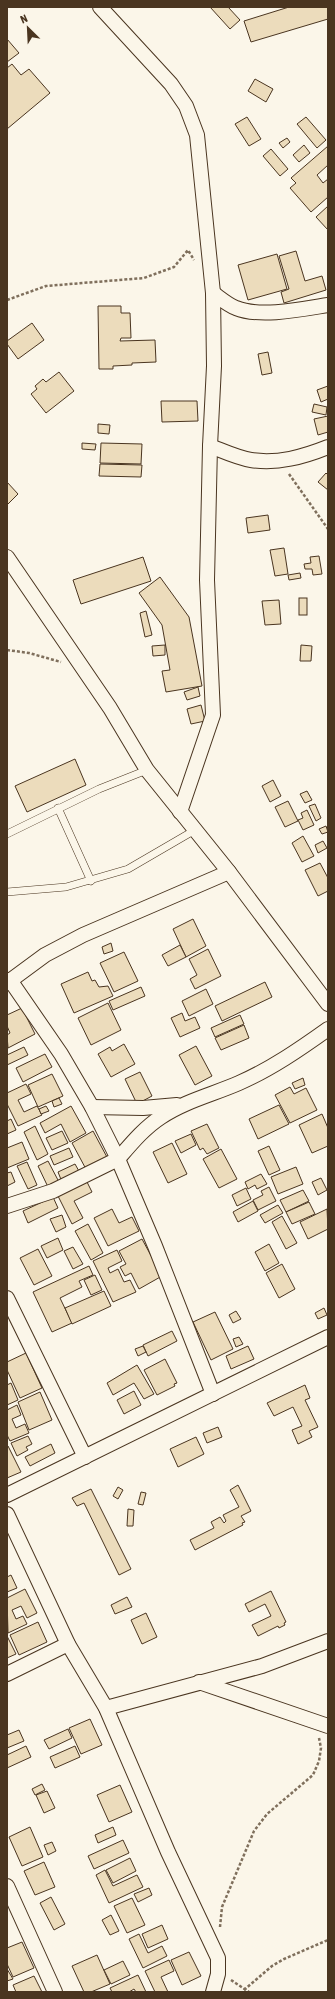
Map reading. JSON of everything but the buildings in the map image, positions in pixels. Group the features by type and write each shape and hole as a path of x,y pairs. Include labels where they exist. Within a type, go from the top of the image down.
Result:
{"street":[{"path":"100,7 171,84 186,106 196,135 213,293 214,366 210,446 207,580 213,715 180,812"},
{"path":"213,293 236,308 250,311 264,312 328,305"},
{"path":"210,446 250,460 279,461 308,455 328,447"},
{"path":"7,557 110,708 147,770 229,872 328,1004"},
{"path":"213,1394 164,1267 118,1159 92,1107 61,1054 9,981 45,955 83,935 229,872"},
{"path":"7,1206 53,1191 118,1159 139,1134 161,1117 184,1105 242,1082 273,1065 328,1029"},
{"path":"92,1107 143,1108 184,1105"},
{"path":"7,1298 85,1457"},
{"path":"7,1495 328,1337"},
{"path":"7,1514 68,1644 106,1708 168,1852 218,1958 218,1974 213,1992"},
{"path":"106,1708 262,1666 328,1641"},
{"path":"7,1674 68,1644"},
{"path":"199,1682 322,1724"},
{"path":"7,1886 55,1992"}],"lane":[{"path":"7,834 99,788 147,770"},
{"path":"58,808 91,881"},
{"path":"7,892 66,886 91,881 128,869 195,830"}],"path":[{"path":"7,300 46,286 144,278 174,267 188,250 195,262"},
{"path":"279,461 328,529"},
{"path":"7,650 28,653 84,669"},
{"path":"220,1929 222,1907 254,1831 267,1814 312,1774 319,1761 322,1724"},
{"path":"244,1990 272,1966 284,1959 328,1940"}]}
